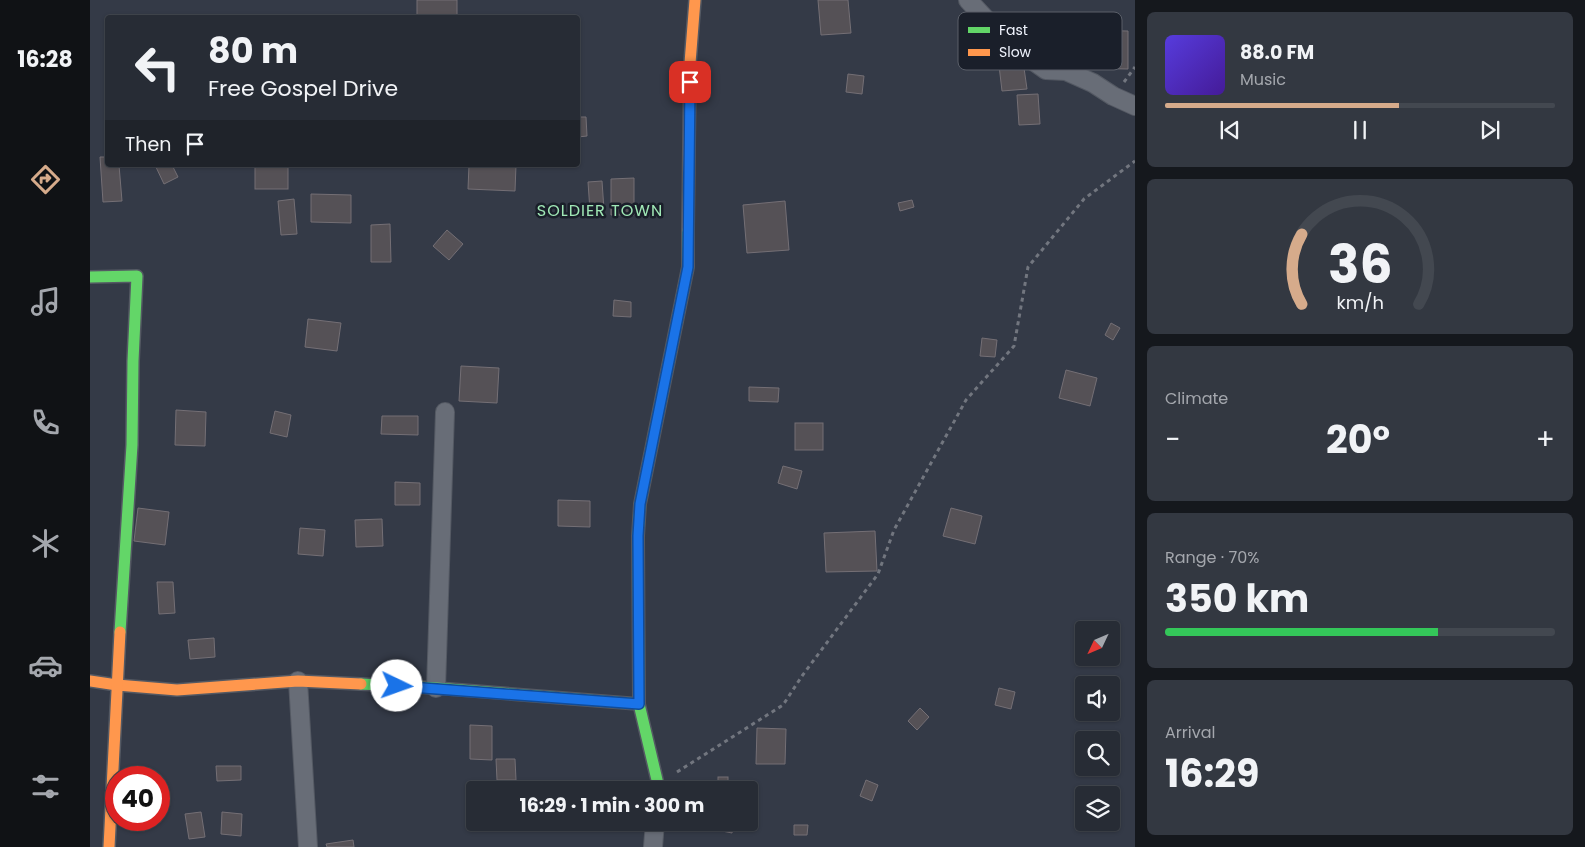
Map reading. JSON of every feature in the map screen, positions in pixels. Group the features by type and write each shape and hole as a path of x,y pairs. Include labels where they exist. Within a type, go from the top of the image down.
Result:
{"street":[{"path":"656,781 639,704 638,536 640,504 688,267 690,63 695,0"},
{"path":"968,0 979,12"},
{"path":"1046,70 1066,71 1093,83 1113,96 1135,106"},
{"path":"90,276 137,276 132,361 132,445 108,847"},
{"path":"436,688 446,412"},
{"path":"90,681 177,690 298,681 436,688 639,704"},
{"path":"298,681 308,847"},
{"path":"653,847 654,831"}],"path":[{"path":"666,781 783,705 802,676 878,574 894,530 966,400 1014,346 1028,267 1084,199 1135,161"}],"building":[{"path":"417,0 457,0 457,15 417,15"},
{"path":"818,0 848,0 851,33 821,35"},
{"path":"1122,31 1128,31 1128,69 1122,69"},
{"path":"1000,70 1024,70 1027,89 1002,91"},
{"path":"848,74 864,76 862,94 846,92"},
{"path":"1038,94 1040,124 1019,125 1017,95"},
{"path":"580,117 586,117 587,136 580,137"},
{"path":"100,157 105,157 105,167 119,167 122,201 103,202"},
{"path":"156,167 173,167 178,177 164,184"},
{"path":"255,167 288,167 288,189 255,189"},
{"path":"469,167 516,167 515,191 468,189"},
{"path":"634,178 634,215 611,215 611,179"},
{"path":"602,181 604,210 590,211 588,182"},
{"path":"311,194 351,195 351,223 311,222"},
{"path":"294,199 297,234 281,235 278,201"},
{"path":"912,200 914,207 900,211 898,203"},
{"path":"785,201 789,250 747,253 743,205"},
{"path":"390,224 391,262 371,262 371,225"},
{"path":"447,230 463,244 449,260 433,246"},
{"path":"614,300 631,302 631,317 613,316"},
{"path":"308,319 341,323 337,351 305,347"},
{"path":"1111,323 1120,328 1113,340 1105,335"},
{"path":"982,338 997,340 995,357 980,356"},
{"path":"461,366 499,368 497,403 459,401"},
{"path":"1066,370 1097,378 1090,406 1059,398"},
{"path":"749,387 779,388 778,402 749,401"},
{"path":"176,410 206,412 205,446 175,445"},
{"path":"275,411 291,415 287,437 270,433"},
{"path":"382,416 418,416 418,435 381,434"},
{"path":"795,423 823,423 823,450 795,450"},
{"path":"783,466 802,471 797,489 778,483"},
{"path":"395,482 420,483 420,505 395,505"},
{"path":"558,500 590,501 590,527 558,526"},
{"path":"138,508 169,512 165,545 134,541"},
{"path":"951,508 982,516 975,544 943,536"},
{"path":"382,519 383,546 356,547 355,520"},
{"path":"300,528 325,530 323,556 298,554"},
{"path":"875,531 877,571 826,572 824,533"},
{"path":"157,582 173,582 175,613 159,614"},
{"path":"214,638 215,657 190,659 188,640"},
{"path":"999,688 1015,692 1011,709 995,705"},
{"path":"920,708 929,717 917,730 908,721"},
{"path":"470,725 492,726 492,760 470,759"},
{"path":"757,728 786,729 785,764 756,764"},
{"path":"496,759 515,759 516,780 497,780"},
{"path":"216,766 241,766 241,780 217,781"},
{"path":"718,777 728,777 728,781 718,781"},
{"path":"866,780 878,785 872,801 860,796"},
{"path":"201,812 205,837 189,839 185,814"},
{"path":"222,812 242,814 241,836 221,834"},
{"path":"794,825 808,825 807,835 794,835"},
{"path":"353,840 354,847 327,847 326,844"}],"traffic: fast":[{"path":"657,781 639,704 638,536 640,504 688,267 688,230"},
{"path":"90,277 137,276 132,445 120,632"},
{"path":"361,684 639,704"}],"traffic: slow":[{"path":"688,230 690,63 695,0"},
{"path":"109,847 120,632"},
{"path":"90,681 177,690 298,681 361,684"}],"district":[{"name":"SOLDIER TOWN","path":"600,210"}],"route":[{"path":"397,686 639,704 638,536 640,504 688,267 690,82"}]}
